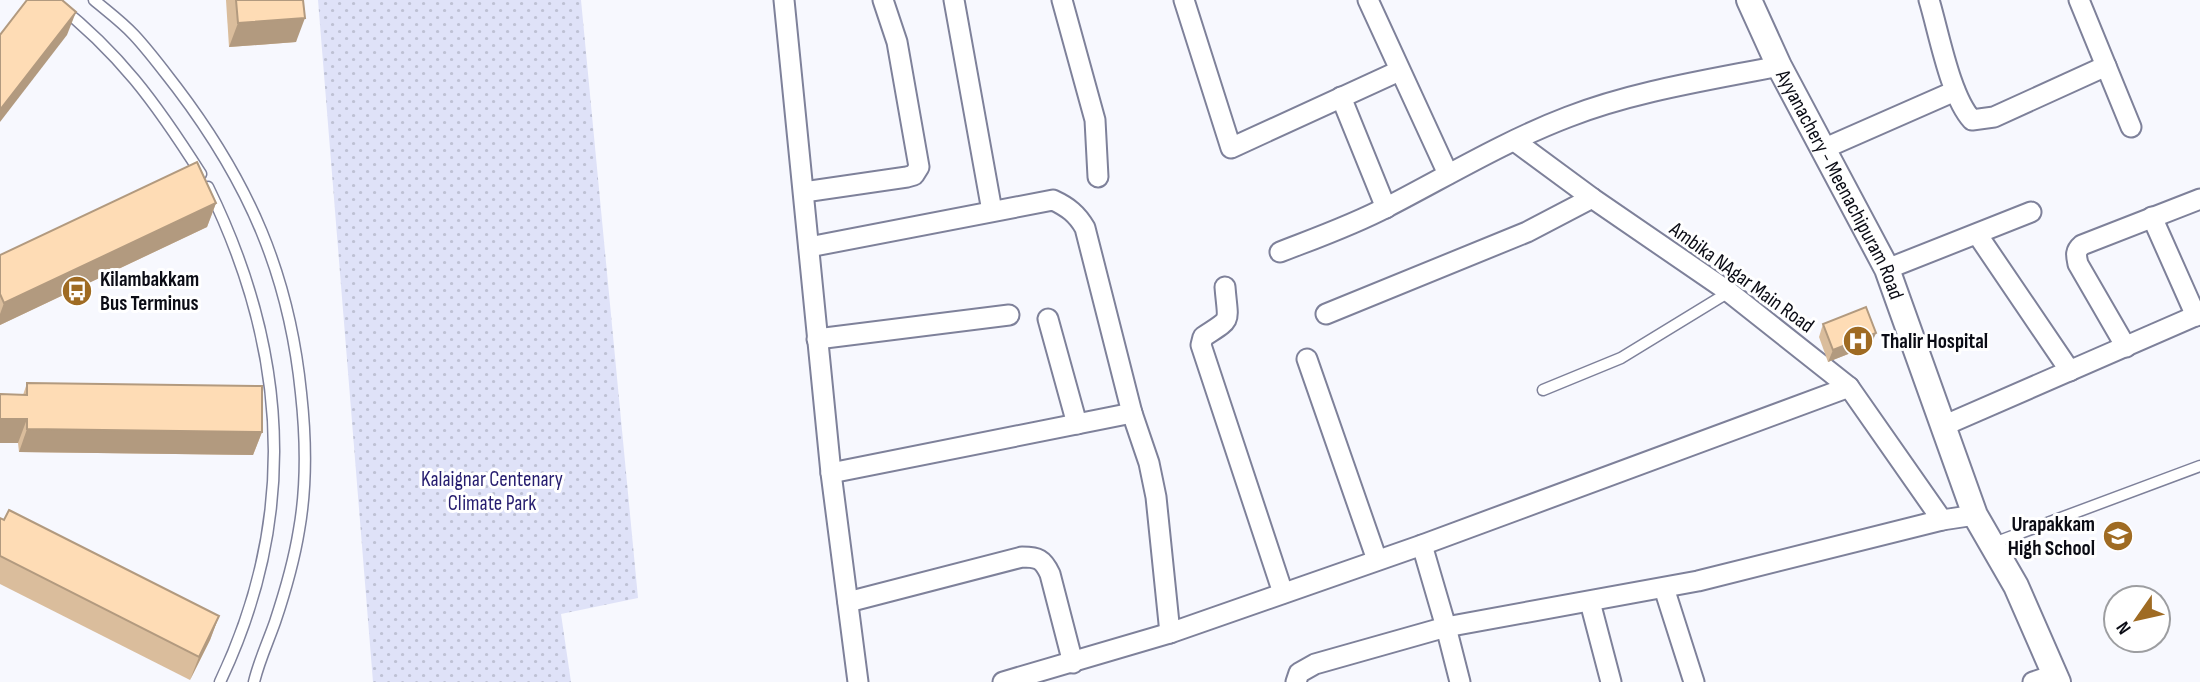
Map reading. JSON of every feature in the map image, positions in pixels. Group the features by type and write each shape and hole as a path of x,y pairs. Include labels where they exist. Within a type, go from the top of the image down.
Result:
{"street":[{"path":"784,0 831,473 858,682"},
{"path":"804,192 907,177 914,174 919,167 897,42 883,0"},
{"path":"954,0 992,211"},
{"path":"1062,0 1095,120 1098,177"},
{"path":"1184,0 1231,148 1399,71"},
{"path":"1368,0 1448,174"},
{"name":"Ayyanachery - Meenachipuram Road","path":"1749,0 1779,66 1887,269 1975,516 2016,586 2049,680"},
{"path":"1929,0 1955,92 1965,113 1972,120 1994,117 2106,66"},
{"path":"2079,0 2131,127"},
{"path":"1280,253 1386,208 1448,174 1566,118 1700,81 1779,66"},
{"path":"1823,149 1955,92"},
{"path":"1341,97 1386,208"},
{"name":"Ambika NAgar Main Road","path":"1516,142 1592,198 1730,292 1849,387 1942,520"},
{"path":"1326,314 1528,232 1592,198"},
{"path":"2126,347 2078,264 2077,249 2200,199"},
{"path":"809,247 1053,200 1068,207 1078,216 1085,228 1132,413 1149,463 1156,497 1170,633"},
{"path":"1887,269 2031,212"},
{"path":"1943,426 2198,315 2152,217"},
{"path":"1977,234 2070,370"},
{"path":"1225,287 1226,322 1203,337 1201,345 1283,593"},
{"path":"817,339 1009,315"},
{"path":"1048,320 1077,424"},
{"path":"1307,359 1377,560"},
{"path":"1003,682 1046,676 1073,663 1170,633 1422,545 1849,387"},
{"path":"831,473 1132,413"},
{"path":"1296,682 1299,673 1315,664 1446,627 1664,588 1942,520 1975,516"},
{"path":"1422,545 1460,682"},
{"path":"848,602 1022,557 1037,557 1044,562 1050,574 1073,663"},
{"path":"1664,588 1694,682"},
{"path":"1590,602 1611,682"}],"lane":[{"path":"52,0 112,52 138,82 204,179 221,213 256,312 266,351 273,398 275,447 268,534 247,617 220,682"},
{"path":"94,0 133,34 159,65 205,125 231,167 260,224 289,317 300,384 305,477 299,529 288,578 254,682"},
{"path":"1543,390 1621,358 1730,292"},
{"path":"1991,544 2200,467"}],"green space":[{"name":"Kalaignar Centenary Climate Park","path":"318,0 581,0 638,598 561,614 571,682 373,682"}],"building":[{"path":"27,0 62,0 76,12 0,110 0,35"},
{"path":"236,0 303,0 305,18 238,23"},
{"path":"197,162 216,203 4,303 0,294 0,255"},
{"path":"1866,307 1876,333 1833,350 1823,324"},
{"path":"27,383 262,386 262,432 27,429 27,419 0,419 0,394 27,395"},
{"path":"9,510 219,616 199,657 0,556 0,518 4,520"}],"place":[{"name":"Kilambakkam Bus Terminus","path":"77,291"},
{"name":"Thalir Hospital","path":"1858,341"},
{"name":"Urapakkam High School","path":"2118,536"}]}
